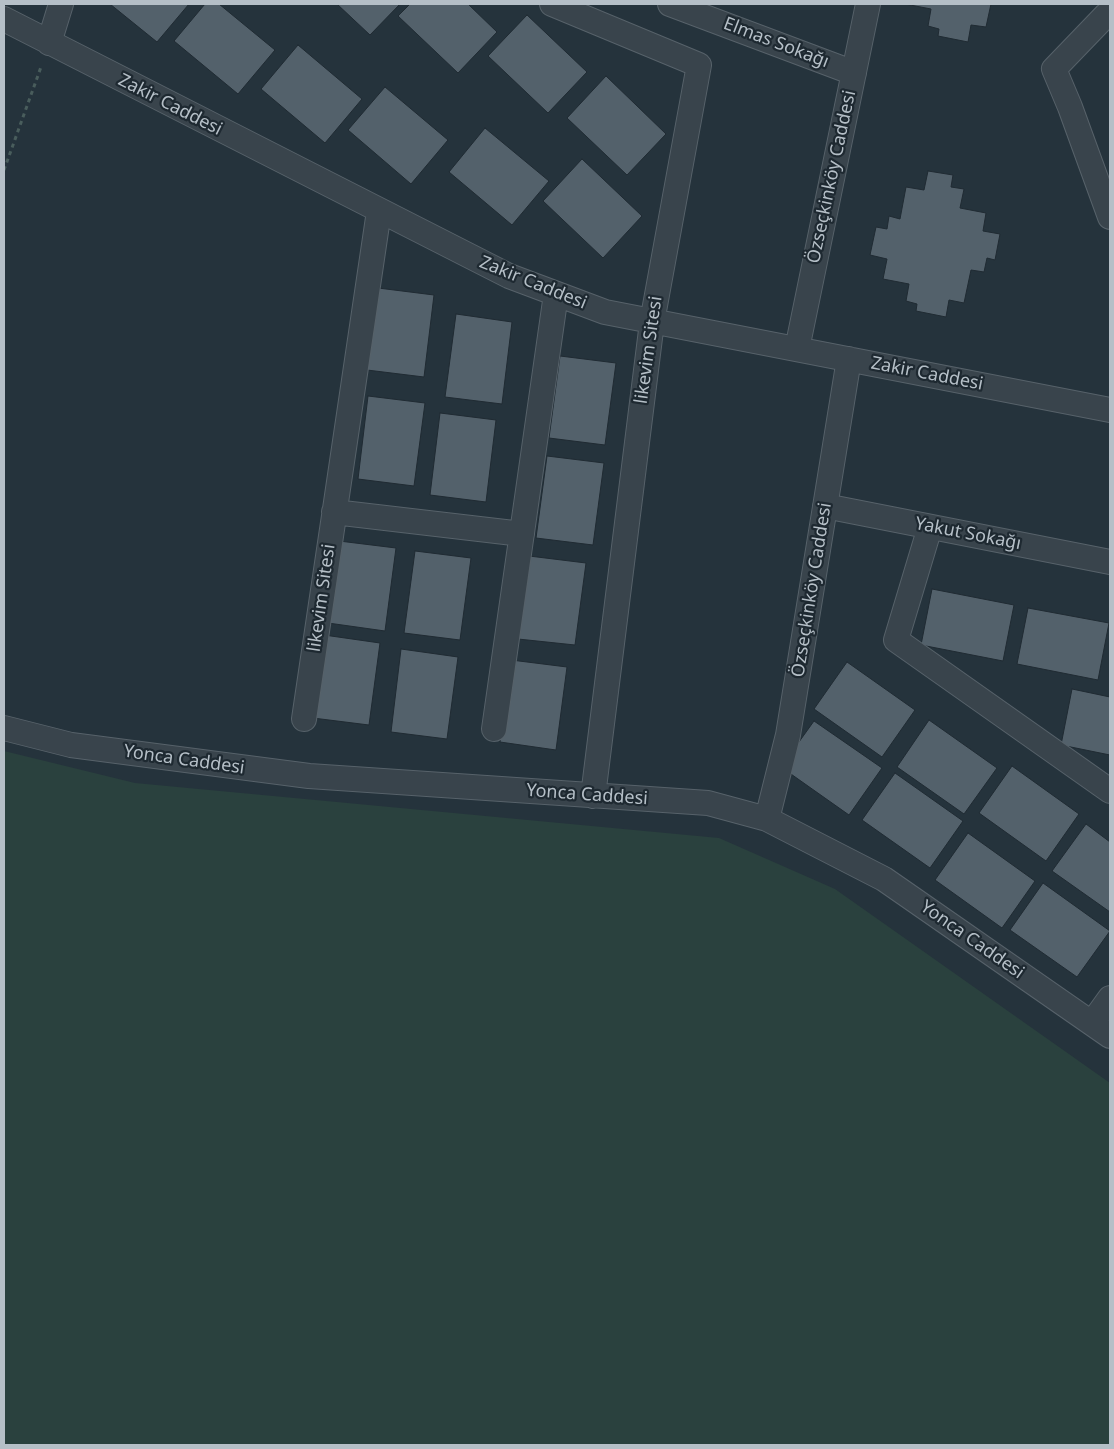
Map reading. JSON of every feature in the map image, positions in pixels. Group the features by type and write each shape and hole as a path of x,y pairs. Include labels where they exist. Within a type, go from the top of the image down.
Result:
{"street":[{"path":"49,43 61,4"},
{"name":"likevim Sitesi","path":"552,4 700,65 652,322 593,796"},
{"name":"Elmas Sokağı","path":"670,4 854,73"},
{"name":"Özseçkinköy Caddesi","path":"797,349 868,4"},
{"path":"1110,14 1106,15 1054,69 1110,217"},
{"name":"Zakir Caddesi","path":"4,20 509,276 606,312 1110,410"},
{"name":"likevim Sitesi","path":"304,719 379,211"},
{"path":"494,730 556,294"},
{"name":"Özseçkinköy Caddesi","path":"767,819 788,735 848,359"},
{"name":"Yakut Sokağı","path":"825,506 1110,562"},
{"path":"334,512 522,534"},
{"path":"930,527 896,640 1110,791"},
{"name":"Yonca Caddesi","path":"4,728 71,745 310,776 708,804 767,819 884,879 1101,1029"},
{"path":"1101,1029 1110,998"}],"path":[{"path":"4,170 49,43"}],"green space":[{"path":"4,751 135,783 719,838 835,889 1110,1083 1110,1445 4,1445"}],"building":[{"path":"110,4 189,4 157,42"},
{"path":"205,4 219,4 275,50 238,94 174,41"},
{"path":"337,4 400,4 370,35"},
{"path":"410,4 468,4 497,32 458,73 398,16"},
{"path":"905,4 991,4 986,27 971,25 968,42 938,36 939,29 928,26 931,9"},
{"path":"527,15 587,72 548,113 488,56"},
{"path":"298,45 362,99 325,143 261,89"},
{"path":"606,76 666,134 627,175 567,118"},
{"path":"385,87 448,140 411,184 348,130"},
{"path":"485,128 549,181 512,225 449,172"},
{"path":"582,159 642,216 603,258 543,201"},
{"path":"928,171 953,175 951,187 964,189 960,208 986,213 983,231 1000,234 995,260 987,258 984,272 971,270 964,303 949,300 946,317 916,311 917,304 906,301 909,284 883,279 887,259 870,255 876,227 887,229 889,216 900,219 906,187 924,190"},
{"path":"378,288 434,295 424,377 367,370"},
{"path":"456,314 512,322 502,404 445,397"},
{"path":"560,356 616,363 605,445 549,438"},
{"path":"368,396 425,403 414,486 358,479"},
{"path":"440,413 496,420 486,502 430,495"},
{"path":"547,456 604,463 593,545 536,538"},
{"path":"339,541 396,548 385,631 328,623"},
{"path":"415,551 471,558 460,640 404,633"},
{"path":"529,556 586,563 575,645 518,639"},
{"path":"932,589 1014,605 1003,661 921,645"},
{"path":"1028,608 1109,623 1098,680 1017,664"},
{"path":"324,635 380,643 369,725 313,718"},
{"path":"401,649 458,657 447,739 391,732"},
{"path":"511,660 567,667 556,750 500,742"},
{"path":"847,662 915,710 882,757 814,709"},
{"path":"1072,689 1110,697 1110,755 1061,745"},
{"path":"929,720 997,768 964,814 897,767"},
{"path":"814,721 882,768 849,815 781,767"},
{"path":"1012,766 1079,814 1046,861 979,813"},
{"path":"895,773 963,821 930,868 862,820"},
{"path":"1086,824 1110,842 1110,912 1052,871"},
{"path":"968,833 1035,881 1002,928 935,880"},
{"path":"1043,883 1110,931 1077,977 1010,930"}]}
